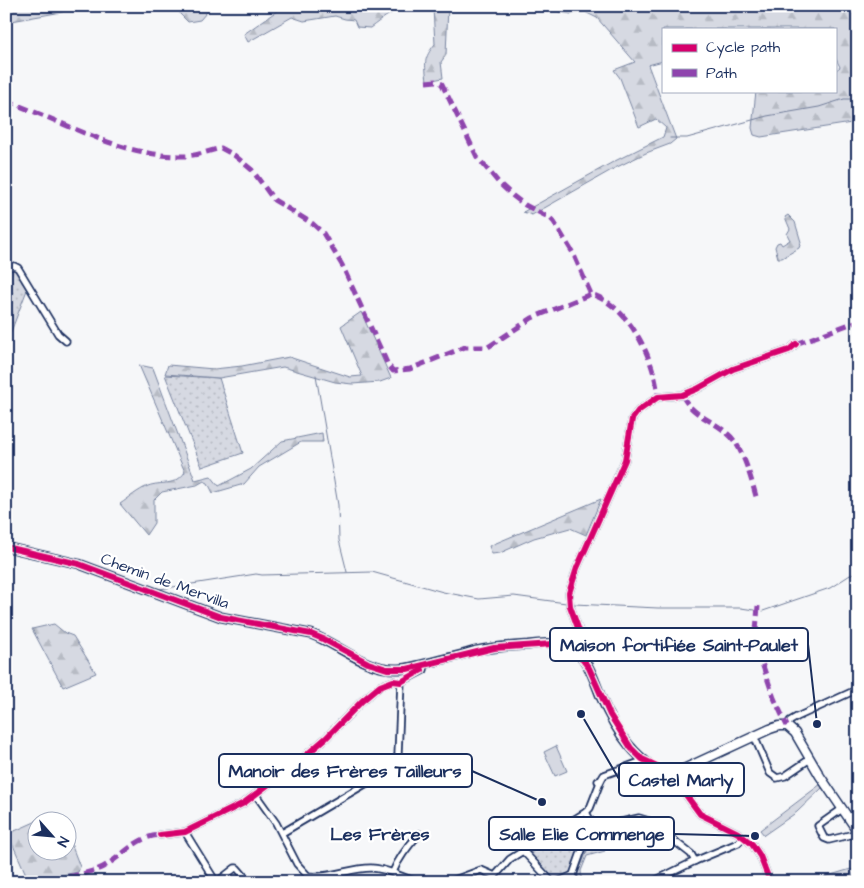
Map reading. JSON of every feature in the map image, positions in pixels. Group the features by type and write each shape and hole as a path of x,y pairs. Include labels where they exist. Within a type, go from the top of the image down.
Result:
{"street":[{"path":"6,268 14,266 18,268 58,334 66,341"},
{"path":"585,661 586,650 570,606 569,593 577,568 625,460 634,415 658,397 682,395 697,389 733,368 789,350 796,344"},
{"name":"Chemin de Mervilla","path":"6,547 79,564 221,617 310,634 368,663 387,669 425,664"},
{"path":"160,835 185,832 223,814 256,794 326,738 362,701 380,686 393,681 401,682 424,670 425,664 494,648 552,644 572,649 585,661 618,730 642,759 672,773 679,772 754,736 779,726 787,726 795,733 858,832 829,840 824,838 818,826 842,809"},
{"path":"282,833 389,770 398,755 401,682"},
{"path":"787,726 790,721 797,717 858,689"},
{"path":"754,736 770,772 777,778 785,776 810,759"},
{"path":"449,882 481,870 493,879 510,859 587,811 604,775 640,762 642,759"},
{"path":"672,773 672,776 700,814 744,837 756,849 770,882"},
{"path":"256,794 266,806 298,864 306,874 307,882"},
{"path":"587,811 594,828"},
{"path":"574,882 573,874 594,828 639,818 649,821 691,854 695,861"},
{"path":"185,832 217,882 235,868 238,868 244,876 244,879 239,882"},
{"path":"393,872 398,860 419,834"},
{"path":"652,882 738,843 744,837"},
{"path":"524,852 552,882"},
{"path":"306,874 318,877 371,868 393,872 421,882"},
{"path":"557,882 573,874"},
{"path":"404,877 410,882"}],"green space":[{"path":"6,6 79,6 62,12 6,22"},
{"path":"180,6 212,6 200,20 188,22 180,14"},
{"path":"284,6 448,6 446,55 441,62 443,78 427,81 426,61 428,54 435,44 433,8 413,7 399,10 370,28 357,27 354,20 335,16 304,21 292,17 248,42 244,34"},
{"path":"528,6 858,6 858,122 761,137 754,135 752,128 756,92 836,92 836,70 840,67 836,59 836,28 662,28 662,61 648,65 676,139 670,144 615,168 532,215 523,212 613,162 663,137 666,128 656,119 639,127 620,78 614,70 635,62 597,18 585,12 571,14"},
{"path":"788,215 795,222 801,242 799,248 782,258 778,258 775,247 777,243 780,242 782,245 790,240 787,234 790,229 785,217"},
{"path":"14,267 18,269 17,271 27,290 7,342 6,311 11,299 6,289 6,269"},
{"path":"361,312 391,378 380,382 352,384 335,382 283,367 219,378 165,374 168,365 214,369 289,357 350,377 362,376 341,326"},
{"path":"139,365 153,368 195,480 211,476 219,486 251,469 282,441 322,433 323,442 301,442 259,467 244,484 213,493 208,483 204,481 197,485 162,492 154,500 154,523 146,535 120,504 144,488 172,482 181,477 185,472"},
{"path":"165,375 219,378 243,453 202,467"},
{"path":"601,499 586,535 570,528 534,538 500,553 492,554 489,546"},
{"path":"54,624 65,633 73,636 96,673 63,687 32,629"},
{"path":"556,746 567,771 555,776 544,752"},
{"path":"821,784 823,787 797,812 764,835 760,830"},
{"path":"580,818 587,820 590,826 571,872 559,878 551,878 531,857 531,849 554,834 557,835 568,828 568,825"},
{"path":"28,825 28,860 77,860 80,867 78,872 29,881 8,834"},
{"path":"602,831 605,851 587,856 581,871 582,882 578,882 578,873 593,836"},
{"path":"851,869 854,882 826,882 824,877"}],"waterway":[{"path":"850,6 858,10"},
{"path":"670,138 687,138 767,116 819,107 844,99 858,99"},
{"path":"316,375 338,505 339,540 347,572"},
{"path":"763,611 830,588 858,570"},
{"path":"160,589 256,574 372,572 443,592 479,599 514,596 566,603"},
{"path":"574,604 658,608 741,608 754,610"}],"marked path":[{"path":"426,82 437,81 442,84 477,157 499,183 525,205 554,222 573,253 591,294"},
{"path":"6,101 93,136 137,151 183,156 221,148 234,155 252,170 274,200 313,224 323,233 342,265 388,365 393,371 410,369 465,347 488,347 532,318 591,294 605,300 617,310 638,336 652,367 658,397"},
{"path":"796,344 858,321"},
{"path":"682,395 697,413 722,429 733,440 742,455 757,500"},
{"path":"758,606 755,643 774,698 787,726"},
{"path":"39,882 97,870 144,839 160,835"}],"cycle path":[{"path":"585,661 586,650 570,606 569,593 577,568 625,460 632,419 638,411 658,397 682,395 733,369 789,350 796,344"},
{"path":"6,547 79,564 221,617 311,634 368,663 387,669 407,669 494,648 552,644 567,646 576,651 589,668 610,715 631,748 642,759 672,773 672,776 700,814 738,833 752,844 760,856 770,882"},
{"path":"160,835 185,832 244,803 304,757 380,686 393,681 401,682 422,670"}],"place":[{"name":"Castel Marly","path":"581,714"},
{"name":"Maison fortifiée Saint-Paulet","path":"817,724"},
{"name":"Manoir des Frères Tailleurs","path":"542,802"},
{"name":"Salle Elie Commenge","path":"755,836"}],"district":[{"name":"Les Frères","path":"380,834"}]}
